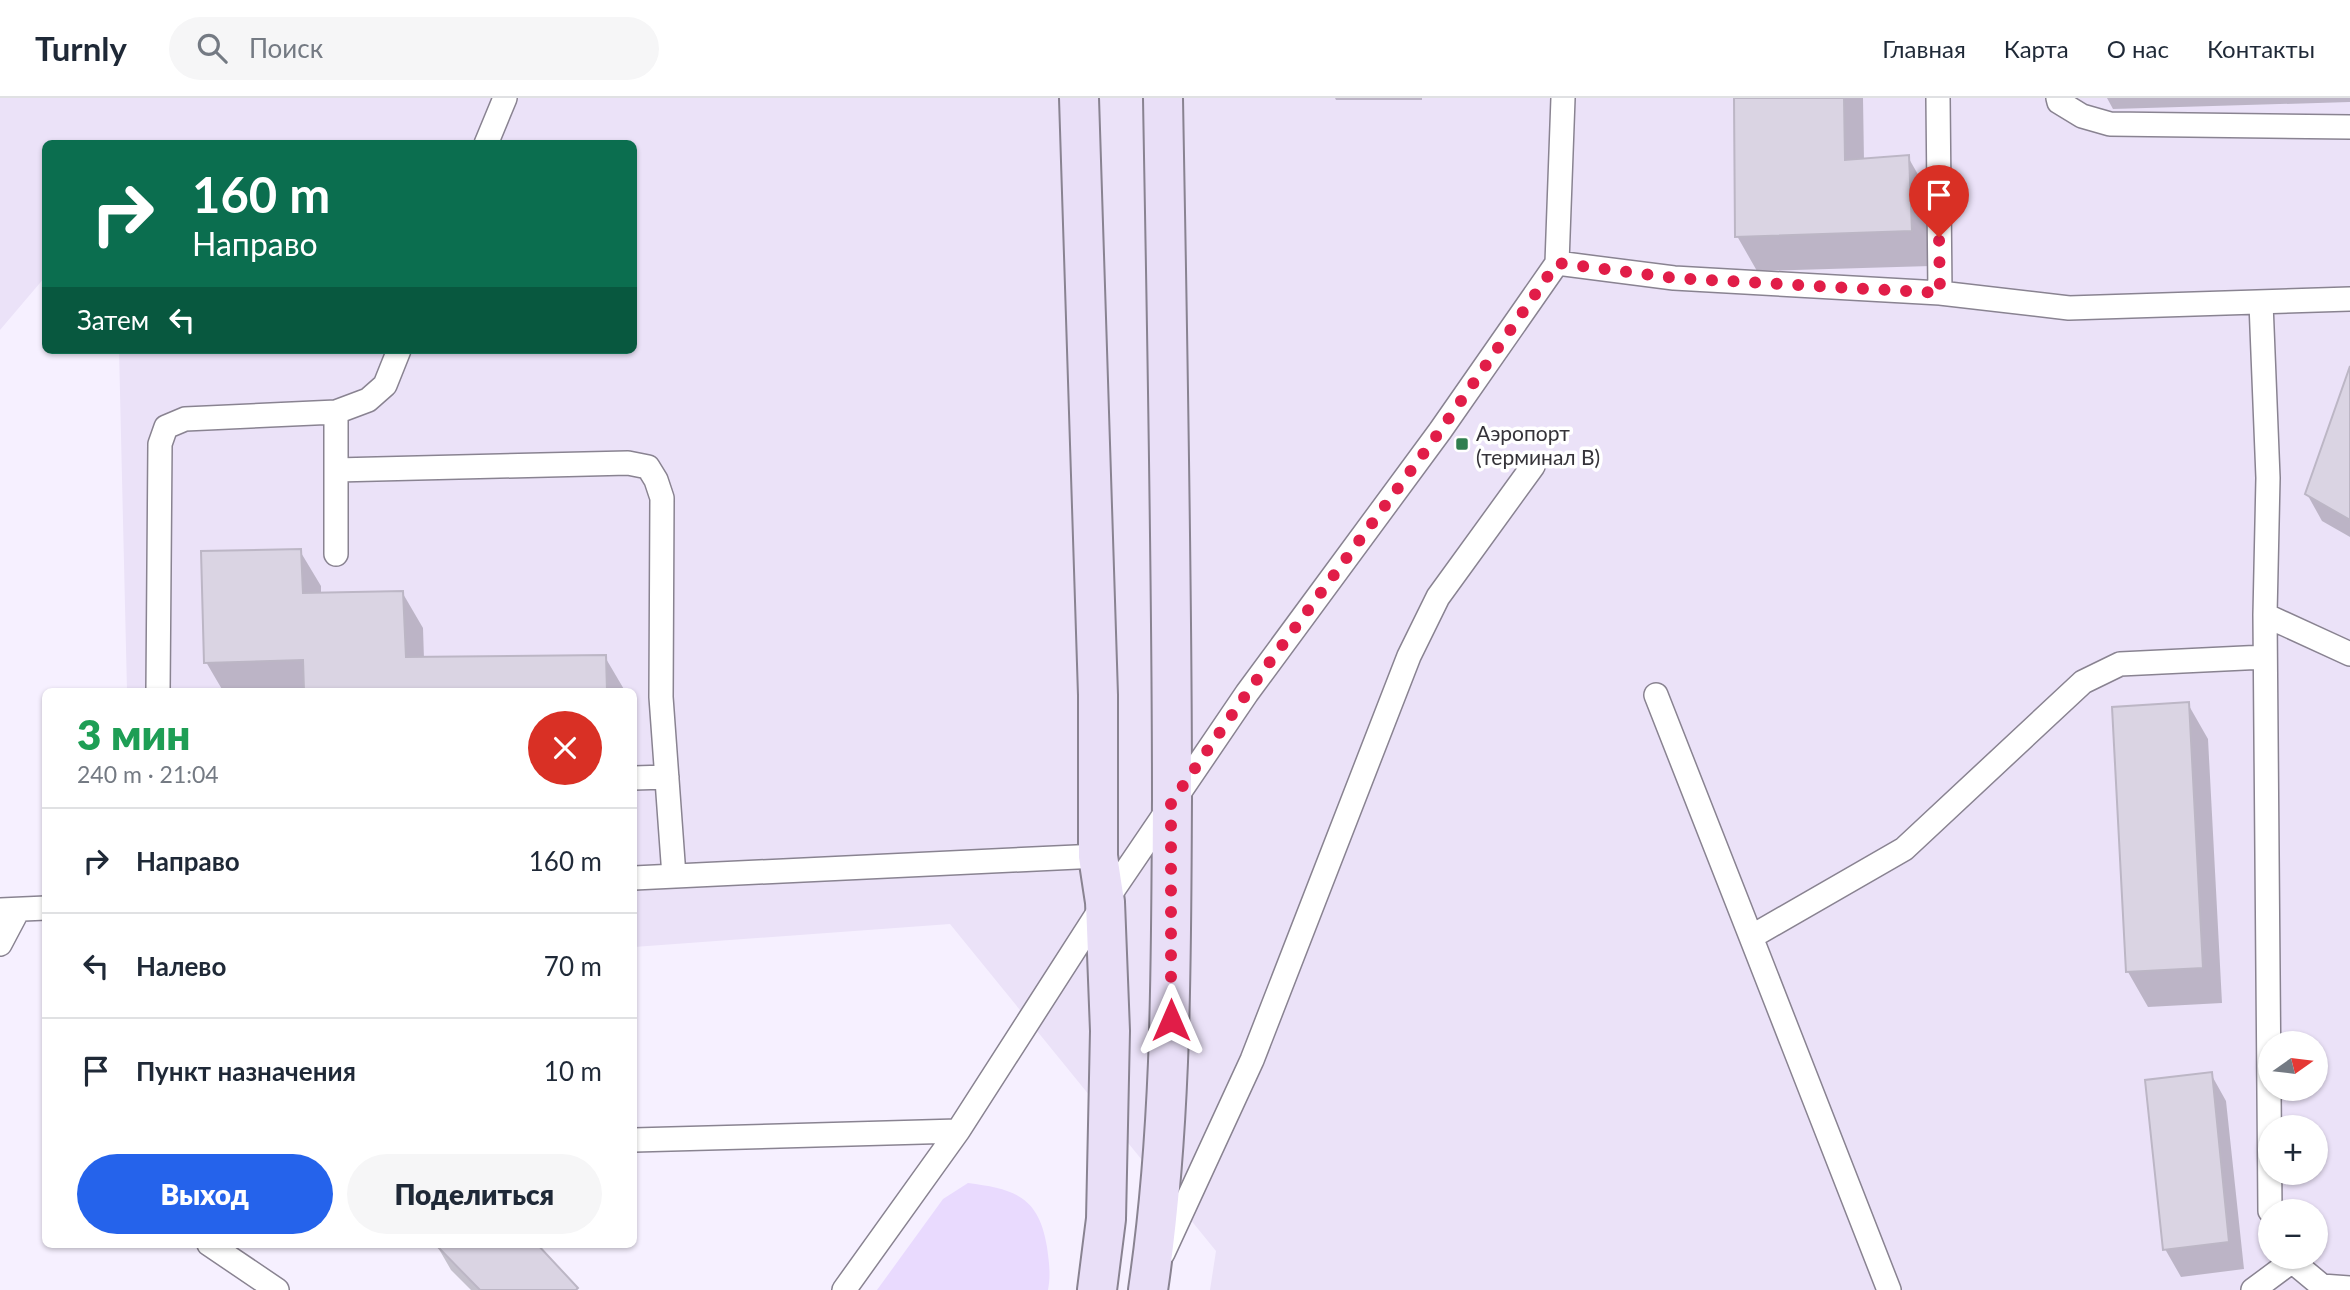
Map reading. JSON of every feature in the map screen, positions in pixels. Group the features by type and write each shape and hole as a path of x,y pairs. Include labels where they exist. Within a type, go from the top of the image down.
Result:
{"main road":[{"path":"1079,98 1098,695 1098,856 1105,902 1110,1031 1107,1220 1097,1290"},
{"path":"1148,1287 1159,1212 1171,1020 1172,647 1163,98"}],"lane":[{"path":"488,140 505,98"},
{"path":"844,1290 958,1131 1105,902 1247,693 1440,431 1557,263 1563,98"},
{"path":"1938,98 1940,293"},
{"path":"2058,98 2059,102 2082,116 2110,124 2350,127"},
{"path":"1557,263 1674,278 1940,293 2069,308 2350,299"},
{"path":"2262,303 2268,478 2265,615 2270,1199"},
{"path":"159,688 160,444 166,427 185,419 336,412 368,400 385,385 397,354"},
{"path":"336,412 336,554"},
{"path":"336,470 628,463 648,467 662,498 661,697 674,876"},
{"path":"1148,1287 1252,1060 1409,656 1438,597 1533,466"},
{"path":"2265,615 2350,654"},
{"path":"1751,937 1905,849 2083,682 2120,664 2266,657"},
{"path":"1656,695 1889,1290"},
{"path":"637,778 667,777"},
{"path":"637,878 1098,856"},
{"path":"0,944 9,910 42,908"},
{"path":"637,1140 958,1131"},
{"path":"215,1248 277,1290"},
{"path":"2253,1290 2279,1269"},
{"path":"2301,1269 2321,1288 2350,1288"}],"shaded area":[{"path":"0,98 2350,98 2350,1290 1210,1290 1216,1251 950,924 637,947 637,688 127,688 119,354 637,354 637,140 42,140 42,281 0,330"},
{"path":"968,1183 1011,1192 1031,1206 1038,1216 1047,1247 1050,1274 1048,1290 877,1290 943,1199"}],"building":[{"path":"1734,98 1844,98 1845,160 1909,155 1912,231 1735,237"},
{"path":"2350,366 2350,520 2305,494"},
{"path":"301,549 303,593 403,591 406,657 606,655 607,688 304,688 303,660 204,663 201,551"},
{"path":"2189,702 2203,968 2126,972 2112,707"},
{"path":"2212,1072 2229,1242 2163,1250 2145,1080"},
{"path":"439,1248 541,1248 578,1288 576,1290 480,1290"}],"place":[{"name":"Аэропорт (терминал В)","path":"1462,444"}],"route":[{"path":"1171,1020 1171,803 1247,693 1440,431 1557,263 1674,278 1940,293 1939,237"}]}
